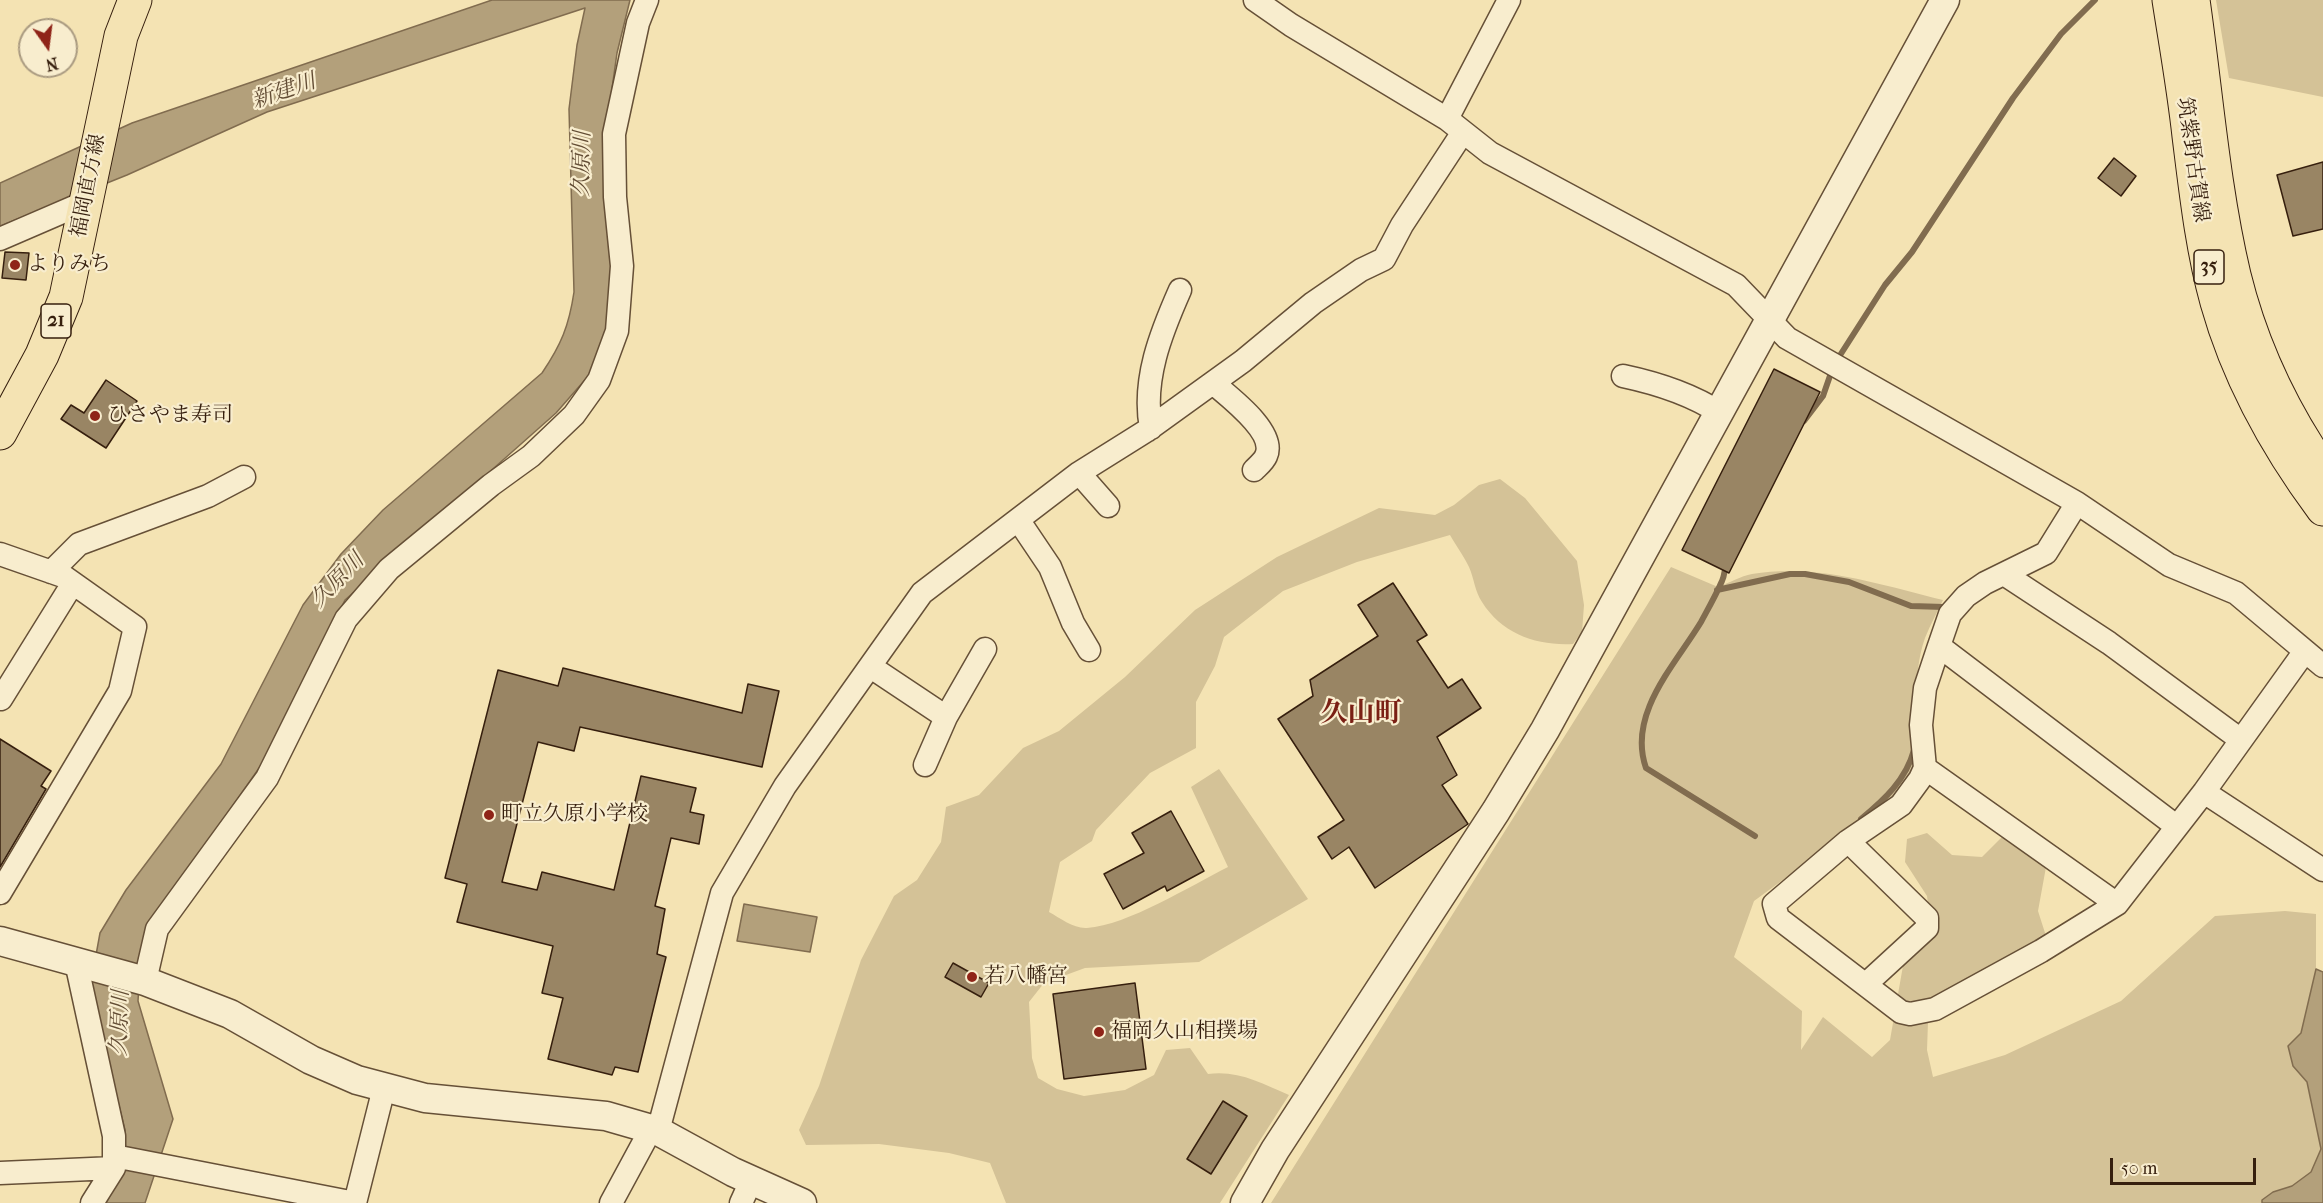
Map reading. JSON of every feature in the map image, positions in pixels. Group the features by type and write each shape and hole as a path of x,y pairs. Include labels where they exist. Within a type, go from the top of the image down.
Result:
{"main road":[{"name":"福岡直方線","path":"0,433 42,355 66,297 121,36 135,0"},
{"name":"筑紫野古賀線","path":"2169,0 2189,134 2198,217 2217,303 2253,399 2303,482 2323,509"},
{"name":"筑紫野古賀線","path":"2193,0 2234,277 2279,398 2323,470"}],"street":[{"path":"143,981 157,929 267,778 346,619 389,569 540,448 574,415 598,380 617,331 622,266 615,197 614,134 635,34 647,0"},
{"path":"1255,0 1291,25 1455,126 1490,153 1737,285 1787,338 2077,503 2169,565 2236,593 2323,666"},
{"path":"611,1203 654,1130 722,893 785,786 922,593 1079,473 1151,428 1214,383 1313,303 1360,270 1384,259 1455,126 1509,0"},
{"path":"1245,1203 1282,1140 1496,811 1539,740 1945,0"},
{"path":"0,239 88,201"},
{"path":"1151,428 1148,413 1156,347 1180,290"},
{"path":"1623,376 1643,380 1703,402 1720,413"},
{"path":"1214,383 1255,421 1265,435 1268,446 1266,456 1254,470"},
{"path":"1079,473 1108,506"},
{"path":"51,572 79,544 208,496 244,477"},
{"path":"2077,503 2046,553 1966,596 1950,614 1925,688 1922,725 1925,768 1901,805 1848,841 1774,904 1778,918 1901,1012 1911,1014 1935,1009 2041,951 2117,904 2205,792 2306,651"},
{"path":"1018,521 1050,567 1073,623 1089,650"},
{"path":"0,554 51,572 73,583 135,627 120,692 0,893"},
{"path":"2004,574 2109,643 2241,740"},
{"path":"1,699 73,583"},
{"path":"1939,646 2176,826"},
{"path":"925,765 946,717 985,649"},
{"path":"871,667 946,717"},
{"path":"1925,768 2117,904"},
{"path":"2205,792 2323,870"},
{"path":"1848,841 1927,918 1926,928 1866,984"},
{"path":"0,941 143,981 230,1014 312,1060 357,1080 384,1088 425,1098 606,1116 654,1130 746,1192 802,1203"},
{"path":"83,964 114,1136 114,1162 92,1203"},
{"path":"0,1173 114,1162 165,1166 355,1203 384,1088"}],"shaded area":[{"path":"2216,0 2323,0 2323,97 2229,78"},
{"path":"1500,479 1525,498 1577,561 1584,605 1582,632 1573,644 1534,640 1510,630 1500,622 1490,613 1480,598 1469,567 1450,535 1357,562 1283,591 1224,637 1215,666 1196,702 1196,748 1150,773 1096,830 1092,841 1060,862 1049,912 1082,928 1121,920 1228,867 1191,787 1219,769 1308,899 1199,962 1085,968 1044,983 1029,1002 1032,1058 1038,1078 1057,1089 1084,1096 1125,1090 1154,1075 1166,1050 1190,1048 1208,1074 1239,1076 1289,1095 1220,1203 1006,1203 990,1163 949,1153 879,1144 806,1145 799,1130 819,1086 861,960 894,896 917,880 941,842 946,807 979,795 1023,748 1059,731 1125,677 1195,610 1277,557 1379,508 1435,515 1454,505 1479,485"},
{"path":"1671,567 1718,587 1752,574 1801,571 1849,577 1943,600 1925,638 1918,669 1917,716 1921,763 1892,800 1754,901 1734,957 1802,1011 1801,1050 1823,1017 1872,1057 1890,1040 1904,960 1931,927 1927,896 1905,862 1907,839 1927,833 1952,855 1982,857 2004,835 2046,867 2038,911 2046,936 1928,1022 1927,1050 1933,1077 2005,1055 2121,1001 2215,916 2285,911 2316,914 2316,969 2323,972 2323,1203 1271,1203"}],"water":[{"path":"492,0 630,0 617,53 606,131 612,298 606,329 591,373 556,413 345,600 264,761 148,927 141,949 138,1001 173,1119 145,1203 106,1203 119,1179 125,1156 125,1130 90,988 100,933 126,890 221,764 303,605 341,554 383,510 542,373 554,353 567,325 574,292 569,109 577,45 585,8 267,112 127,175 0,226 0,183 132,123"},
{"path":"744,904 817,917 810,952 737,941"},
{"path":"2316,969 2323,972 2323,1203 2262,1203 2262,1200 2273,1192 2292,1186 2311,1172 2321,1149 2307,1082 2293,1066 2288,1046 2301,1033"}],"building":[{"path":"2114,158 2136,176 2121,196 2098,178"},
{"path":"2323,162 2323,229 2293,236 2277,175"},
{"name":"よりみち","path":"5,252 29,253 26,280 2,278"},
{"path":"1774,369 1820,392 1729,573 1682,550"},
{"name":"ひさやま寿司","path":"106,380 137,401 106,448 61,419 71,405 84,413"},
{"path":"1393,583 1427,635 1417,641 1448,688 1462,679 1481,708 1437,737 1457,775 1442,785 1468,824 1375,888 1349,847 1332,859 1318,837 1344,820 1278,719 1313,696 1310,680 1378,636 1358,605"},
{"path":"563,668 742,713 748,684 779,691 762,767 580,727 574,751 538,742 502,882 537,890 542,872 614,890 641,776 696,788 690,812 704,815 699,844 671,838 655,906 665,909 657,954 666,957 638,1072 615,1067 612,1075 548,1059 563,998 542,993 553,946 457,922 467,884 445,878 498,670 558,686"},
{"path":"0,739 51,771 41,786 46,789 0,867"},
{"path":"1171,811 1204,871 1167,891 1165,886 1123,909 1104,874 1144,853 1132,833"},
{"path":"953,963 989,983 981,997 945,977"},
{"path":"1135,983 1146,1069 1064,1079 1053,994"},
{"path":"1223,1101 1247,1116 1211,1174 1187,1159"}],"waterway":[{"path":"1837,360 1885,285 1912,252 2013,98 2061,34 2095,0"},
{"path":"1804,421 1823,396 1832,370"},
{"path":"1727,563 1715,597 1667,673 1648,709 1643,728 1642,748 1646,768 1755,836"},
{"path":"1717,590 1790,574 1805,574 1849,582 1911,606 1944,607 1943,610"},
{"path":"1861,819 1886,797 1900,780 1914,750"}],"place":[{"name":"よりみち","path":"15,265"},
{"name":"ひさやま寿司","path":"95,416"},
{"name":"町立久原小学校","path":"489,815"},
{"name":"若八幡宮","path":"972,977"},
{"name":"福岡久山相撲場","path":"1099,1032"}],"district":[{"name":"久山町","path":"1361,714"}],"water label":[{"name":"新建川","path":"284,92"},
{"name":"久原川","path":"583,164"},
{"name":"久原川","path":"338,581"},
{"name":"久原川","path":"121,1023"}]}
